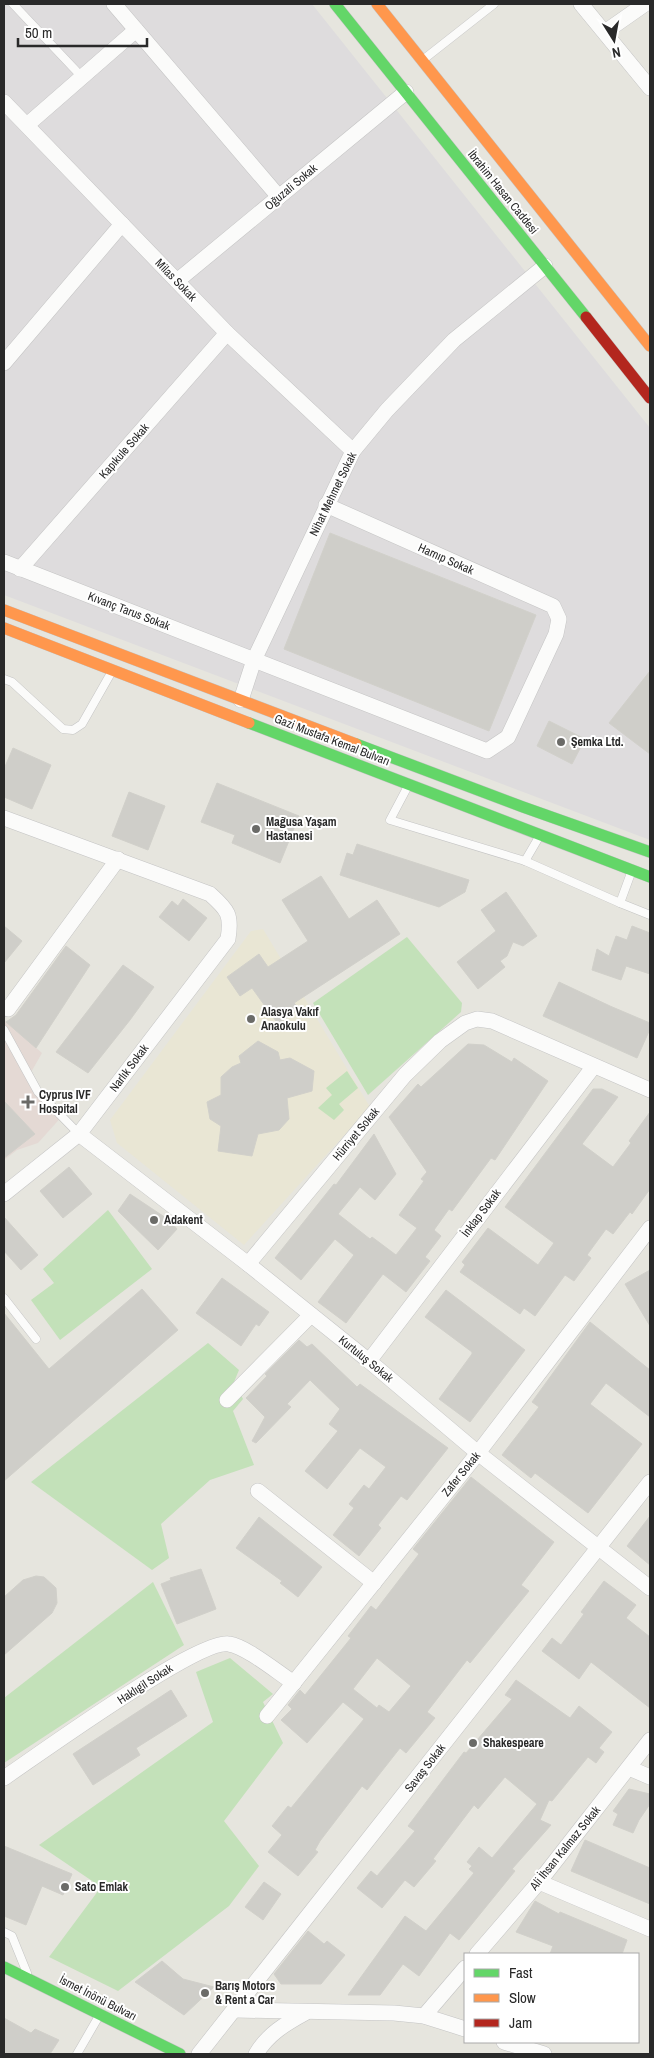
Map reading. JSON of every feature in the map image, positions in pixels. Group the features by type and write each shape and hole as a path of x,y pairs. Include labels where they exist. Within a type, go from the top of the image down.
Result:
{"main road":[{"name":"İbrahim Hasan Caddesi","path":"335,4 650,398"},
{"name":"İbrahim Hasan Caddesi","path":"377,4 650,346"},
{"name":"Gazi Mustafa Kemal Bulvarı","path":"4,610 523,807 640,858 650,877"},
{"name":"Gazi Mustafa Kemal Bulvarı","path":"4,628 540,834 640,858"},
{"name":"İsmet İnönü Bulvarı","path":"4,1967 180,2054"}],"street":[{"path":"114,4 279,198"},
{"path":"581,4 650,88"},
{"path":"605,32 646,4"},
{"path":"27,125 136,30"},
{"name":"Oğuzali Sokak","path":"177,281 406,92"},
{"name":"Milas Sokak","path":"4,102 228,333 353,451"},
{"path":"4,363 122,224"},
{"name":"Nihat Mehmet Sokak","path":"241,700 254,660 353,451 386,410 454,340 545,266"},
{"name":"Kapıkule Sokak","path":"20,569 228,333"},
{"name":"Harnıp Sokak","path":"326,505 553,606 559,619"},
{"name":"Kıvanç Tarus Sokak","path":"4,562 487,751 508,737 556,634 559,619"},
{"path":"4,818 118,859 6,1012"},
{"name":"Narlık Sokak","path":"4,1193 79,1134 228,939 231,922 224,907 210,894 118,859"},
{"name":"Hürriyet Sokak","path":"248,1264 405,1075 440,1041 465,1023 477,1019 492,1021 594,1066"},
{"path":"594,1066 650,1090"},
{"name":"İnklap Sokak","path":"369,1361 594,1066"},
{"name":"Kurtuluş Sokak","path":"79,1134 311,1314 478,1453 650,1588"},
{"name":"Zafer Sokak","path":"267,1716 478,1453 650,1228"},
{"path":"227,1400 311,1314"},
{"name":"Savaş Sokak","path":"199,2054 236,2010 650,1482"},
{"path":"258,1491 374,1583"},
{"name":"Haklıgil Sokak","path":"4,1778 169,1667 211,1646 227,1644 240,1648 294,1683"},
{"name":"Ali İhsan Kalmaz Sokak","path":"478,1953 539,1882 650,1740"},
{"path":"629,1768 650,1776"},
{"path":"539,1882 650,1929"},
{"path":"424,2016 464,1969"},
{"path":"236,2010 394,2013 424,2016 464,2029"},
{"path":"256,2054 269,2037 284,2024 306,2012"},
{"path":"507,2043 544,2054"}],"lane":[{"path":"13,4 82,78"},
{"path":"422,60 494,4"},
{"path":"4,679 12,682 63,730 73,730 82,724 112,671"},
{"path":"409,784 390,820 525,861 650,915"},
{"path":"525,861 540,834"},
{"path":"620,903 640,858"},
{"path":"4,1030 38,1092 79,1134"},
{"path":"4,1298 36,1339"},
{"path":"4,1932 12,1936 30,1980"},
{"path":"77,2054 100,2014"}],"shaded area":[{"path":"4,4 312,4 650,428 650,840 4,595"},
{"name":"Alasya Vakıf Anaokulu","path":"263,929 370,1107 244,1245 117,1143 110,1120 251,931"},
{"name":"Cyprus IVF Hospital","path":"4,1020 42,1053 30,1074 40,1090 64,1114 38,1143 17,1150 4,1160"}],"green space":[{"path":"407,937 462,1003 461,1012 368,1095 313,1003"},
{"path":"347,1071 358,1088 339,1104 344,1110 334,1120 318,1108 332,1095 326,1088"},
{"path":"108,1210 152,1269 60,1340 31,1300 54,1283 43,1269"},
{"path":"208,1343 239,1370 234,1382 243,1399 233,1411 254,1465 210,1480 161,1524 169,1558 152,1570 31,1482"},
{"path":"153,1582 184,1645 4,1763 4,1698"},
{"path":"230,1658 273,1694 263,1702 283,1743 224,1821 259,1866 229,1906 118,1991 49,1957 101,1887 39,1845 213,1722 196,1672"}],"building":[{"path":"330,533 536,615 489,731 284,649"},
{"path":"650,671 650,754 609,723"},
{"name":"Şemka Ltd.","path":"549,721 585,739 572,764 537,746"},
{"path":"13,748 51,765 32,809 4,797 4,769"},
{"name":"Mağusa Yaşam Hastanesi","path":"217,783 299,816 280,863 232,843 235,835 201,822"},
{"path":"129,792 165,806 148,850 112,836"},
{"path":"357,844 469,880 465,892 439,907 340,875 347,853 353,855"},
{"path":"321,876 349,919 377,900 400,934 294,1003 299,1009 278,1024 252,988 240,996 227,977 259,954 268,967 308,941 282,900"},
{"path":"506,892 537,936 523,946 513,942 507,956 500,961 505,967 478,989 457,962 496,931 481,910"},
{"path":"183,899 207,918 189,941 159,917 172,901 178,906"},
{"path":"4,926 22,941 4,963"},
{"path":"632,926 650,933 650,974 626,966 621,980 592,970 597,949 609,956 616,936 627,940"},
{"path":"66,946 90,965 36,1048 6,1022 16,1015"},
{"path":"123,965 154,987 88,1073 56,1052"},
{"path":"559,982 650,1023 650,1029 637,1058 543,1016"},
{"path":"258,1041 278,1052 280,1060 290,1058 314,1071 312,1091 287,1098 289,1119 279,1130 258,1134 252,1156 218,1151 221,1126 210,1119 207,1102 221,1095 221,1077 232,1067 241,1063 239,1056"},
{"path":"468,1044 484,1045 512,1062 514,1058 548,1081 495,1160 491,1158 452,1211 449,1209 434,1230 441,1236 425,1257 430,1261 406,1292 383,1274 346,1323 318,1302 354,1255 335,1239 301,1280 275,1258 334,1184 336,1185 374,1134 396,1174 375,1200 360,1187 338,1214 370,1239 372,1237 396,1255 417,1228 399,1215 424,1181 421,1179 427,1172 389,1117 418,1084 421,1087"},
{"path":"593,1089 602,1089 618,1097 582,1144 613,1167 631,1143 629,1141 650,1112 650,1189 632,1214 630,1212 613,1234 606,1229 587,1255 591,1258 574,1281 565,1275 535,1316 524,1308 520,1314 460,1272 465,1265 462,1262 488,1228 538,1265 554,1243 505,1207"},
{"path":"4,1101 35,1134 4,1158"},
{"path":"69,1167 92,1194 63,1218 40,1191"},
{"path":"130,1194 169,1220 177,1229 158,1250 118,1211"},
{"path":"4,1217 38,1255 21,1270 4,1251"},
{"path":"650,1270 650,1326 625,1284"},
{"path":"222,1278 269,1312 259,1326 256,1324 241,1346 196,1313"},
{"path":"142,1289 178,1330 4,1481 4,1313 49,1369"},
{"path":"446,1290 525,1350 470,1422 439,1399 472,1354 472,1352 425,1317"},
{"path":"590,1322 650,1370 650,1417 606,1383 590,1404 642,1444 588,1513 535,1473 531,1478 502,1455 539,1407 532,1402"},
{"path":"299,1340 307,1347 312,1344 357,1387 360,1384 448,1448 407,1500 401,1496 378,1525 381,1528 359,1556 333,1535 354,1508 349,1504 364,1485 369,1489 386,1467 360,1448 327,1489 305,1471 338,1431 329,1424 340,1409 310,1380 287,1404 291,1407 256,1443 252,1441 265,1417 246,1398 267,1376 265,1374"},
{"path":"471,1477 554,1542 521,1585 529,1591 470,1663 467,1660 427,1712 435,1718 406,1753 400,1748 367,1790 362,1786 320,1841 315,1850 318,1852 298,1876 268,1852 282,1835 272,1826 288,1806 291,1808 364,1719 343,1702 307,1743 281,1720 292,1709 288,1705 300,1690 305,1695 351,1638 348,1636 371,1606 376,1610 419,1554 413,1549","holes":["377,1658 411,1686 389,1712 379,1705 377,1708 353,1689"]},
{"path":"650,1516 650,1565 627,1546"},
{"path":"259,1517 322,1567 298,1597 280,1583 282,1581 236,1548"},
{"path":"201,1569 216,1609 177,1624 161,1584 171,1580 170,1578"},
{"path":"36,1576 44,1577 56,1588 57,1603 52,1613 4,1655 4,1597 23,1580"},
{"path":"604,1581 636,1605 626,1618 650,1637 650,1708 591,1662 579,1679 542,1651 552,1638 561,1645 584,1614 581,1612"},
{"path":"516,1680 570,1718 579,1706 612,1732 599,1748 604,1752 596,1763 588,1757 552,1801 549,1800 540,1820 551,1825 512,1869 515,1871 459,1940 450,1933 419,1976 403,1964 380,1995 348,1995 405,1916 426,1931 474,1873 469,1869 472,1866 467,1862 479,1847 492,1858 537,1804 505,1777 478,1809 474,1805 433,1859 436,1861 414,1887 405,1880 382,1908 357,1888 371,1871 377,1876 415,1831 408,1826 464,1752 466,1753 512,1699 505,1695"},
{"path":"171,1690 187,1716 136,1748 140,1755 93,1785 73,1754"},
{"path":"629,1789 650,1794 650,1804 633,1833 613,1825 618,1814 613,1811"},
{"path":"585,1840 650,1868 650,1904 571,1871"},
{"path":"4,1846 72,1874 63,1895 42,1886 26,1925 4,1916"},
{"path":"264,1882 281,1894 263,1920 245,1907"},
{"path":"535,1901 559,1914 560,1912 627,1940 622,1953 550,1953 553,1946 516,1932"},
{"path":"308,1931 324,1944 327,1941 345,1955 321,1984 281,1984 274,1974"},
{"path":"162,1961 183,1979 214,1987 184,2015 135,1982"},
{"path":"4,2018 31,2033 35,2029 59,2040 50,2054 4,2054"}],"traffic: fast":[{"path":"335,4 586,317"},
{"path":"249,723 650,877"},
{"path":"356,744 523,807 650,852"},
{"path":"4,1967 180,2054"}],"traffic: slow":[{"path":"377,4 650,346"},
{"path":"4,610 356,744"},
{"path":"4,628 249,723"}],"traffic: jam":[{"path":"586,317 650,398"}],"place":[{"name":"Şemka Ltd.","path":"561,742"},
{"name":"Mağusa Yaşam Hastanesi","path":"256,829"},
{"name":"Alasya Vakıf Anaokulu","path":"251,1019"},
{"name":"Cyprus IVF Hospital","path":"28,1102"},
{"name":"Adakent","path":"154,1220"},
{"name":"Shakespeare","path":"473,1743"},
{"name":"Sato Emlak","path":"65,1887"},
{"name":"Barış Motors & Rent a Car","path":"205,1993"}]}
